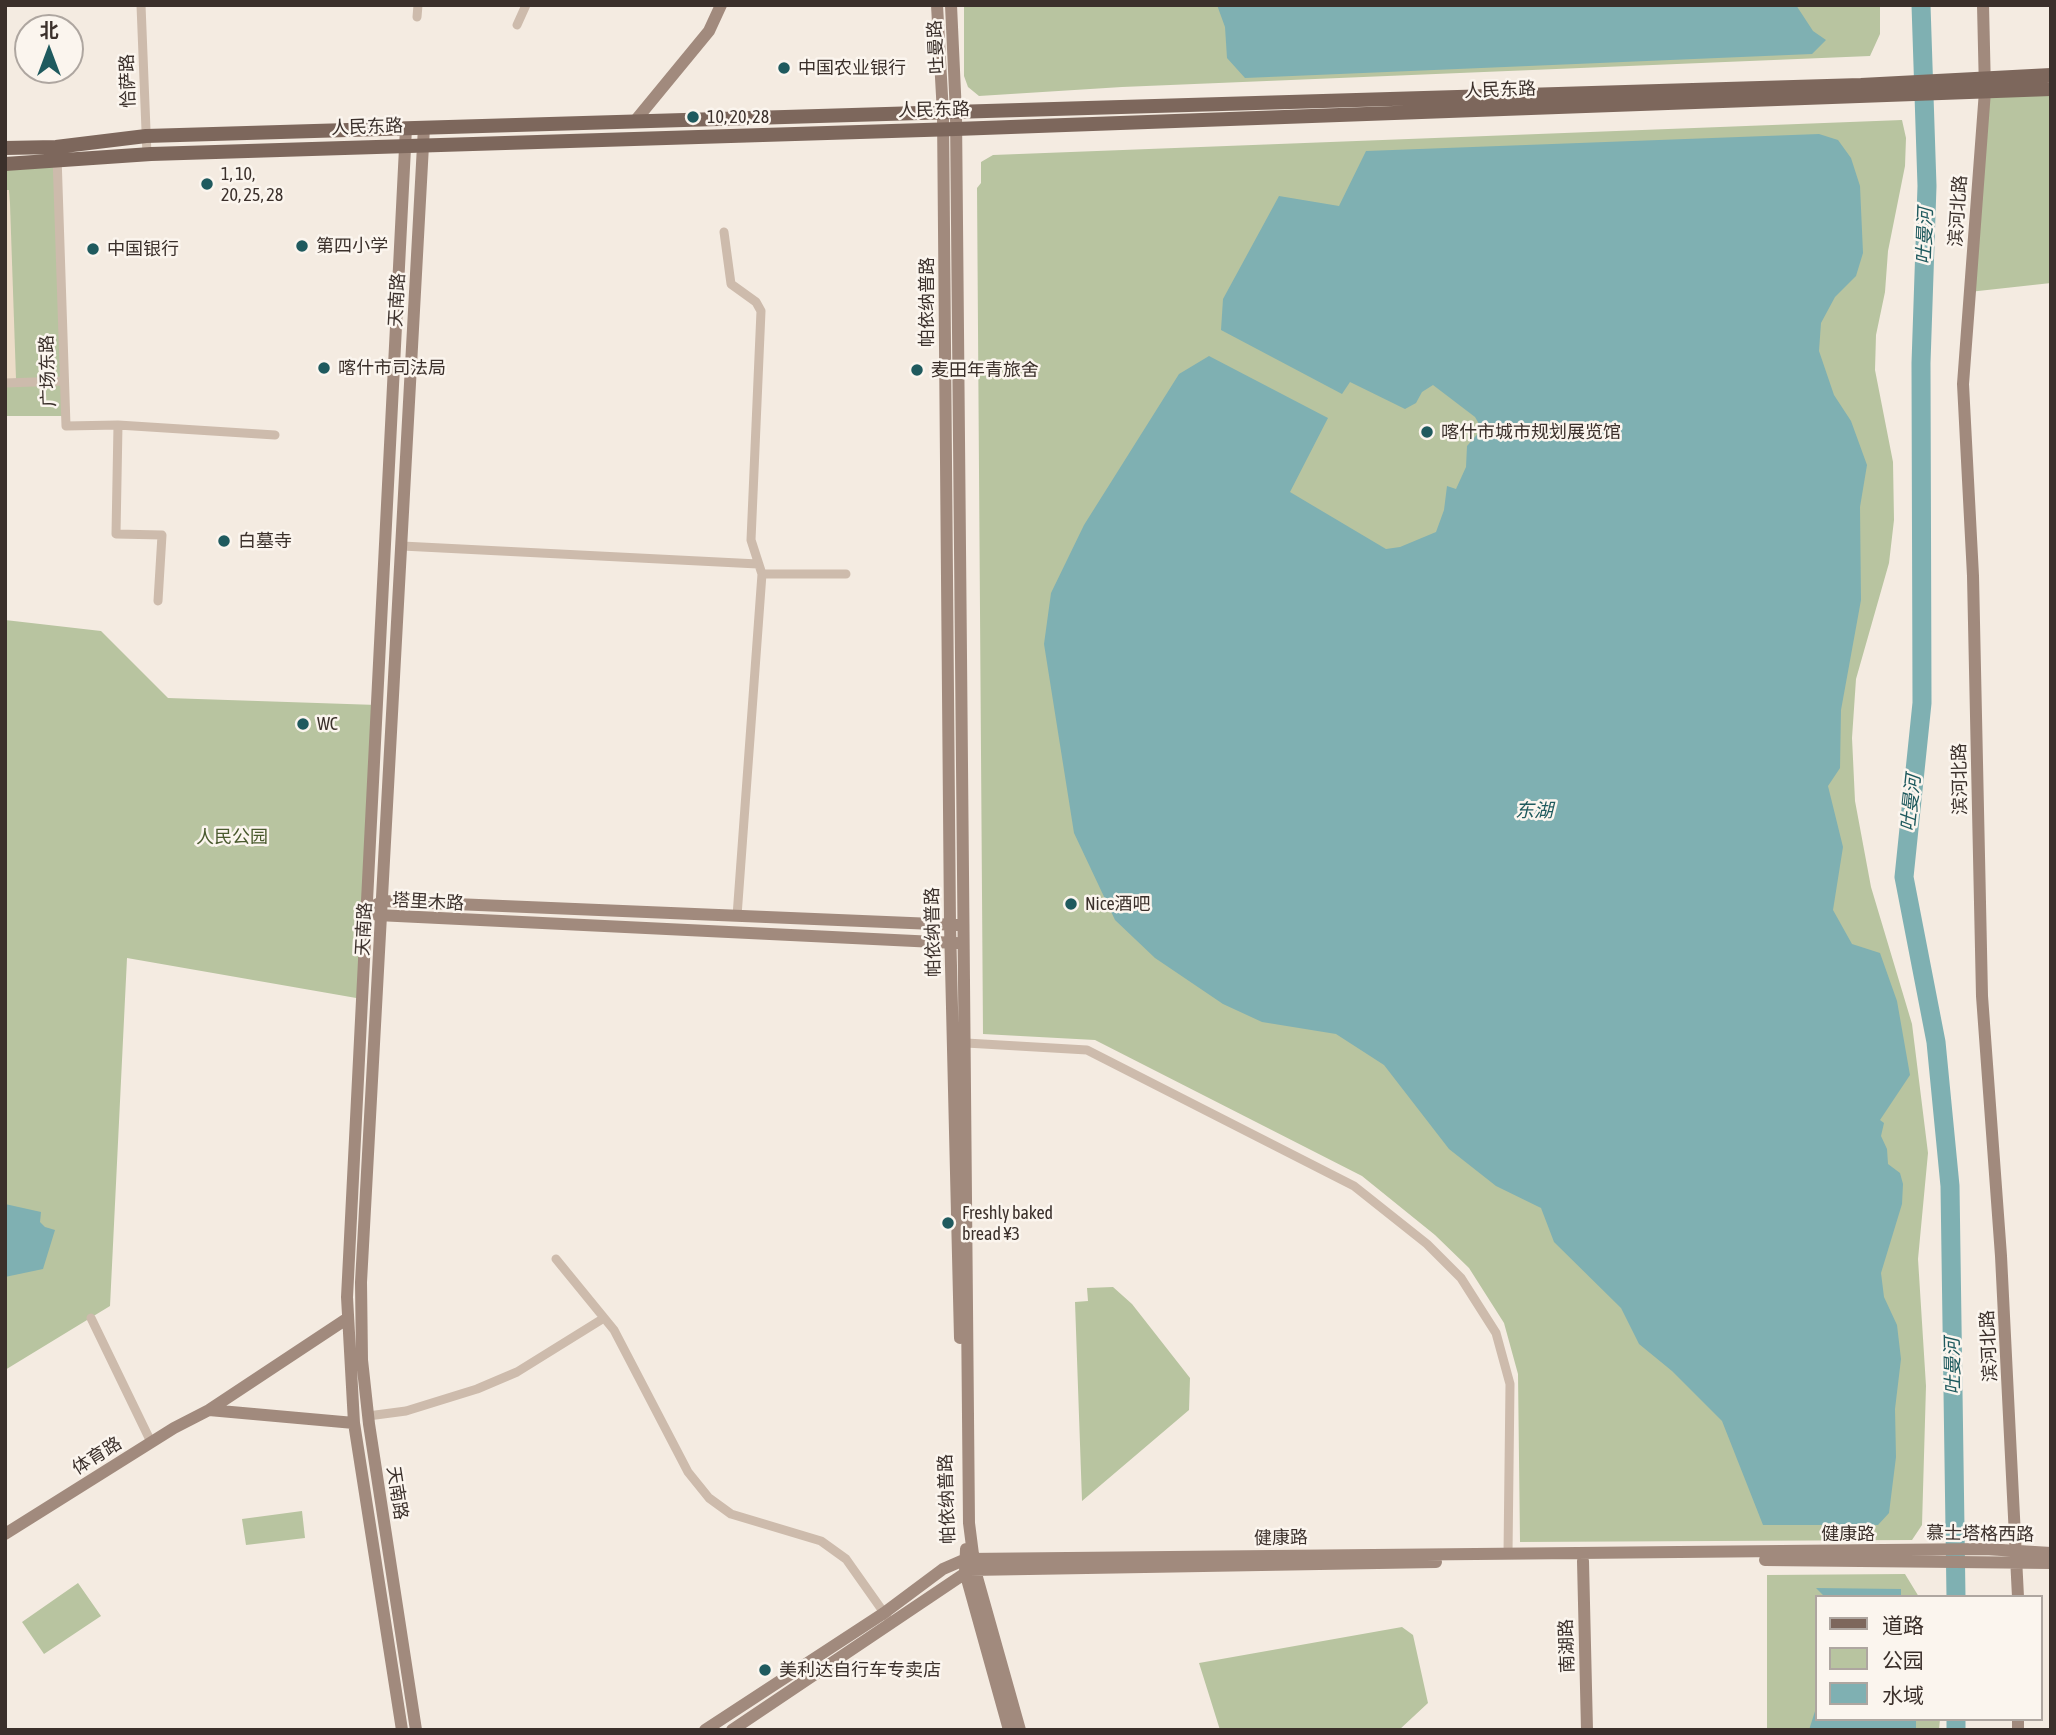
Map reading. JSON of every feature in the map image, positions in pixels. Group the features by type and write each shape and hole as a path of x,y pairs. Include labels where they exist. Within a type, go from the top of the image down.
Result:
{"main road":[{"path":"635,121 709,32 721,5"},
{"name":"吐曼路","path":"937,5 949,121"},
{"name":"吐曼路","path":"949,121 951,5"},
{"name":"滨河北路","path":"1983,5 1985,85 1963,384 1973,576 1982,996 2018,1558 2018,1595"},
{"path":"1985,85 2051,75"},
{"name":"人民东路","path":"5,164 57,163 147,155 949,121 1985,85"},
{"path":"1985,85 2051,89"},
{"name":"人民东路","path":"5,148 56,147 146,136 424,127 635,121 949,121"},
{"name":"帕依纳普路","path":"949,121 950,943 970,1565 1009,1730"},
{"name":"帕依纳普路","path":"949,121 965,925 970,1565 1020,1730"},
{"name":"天南路","path":"416,1730 368,1416 362,1360 361,1282 424,127"},
{"name":"天南路","path":"402,1730 354,1423 348,1318 406,128"},
{"name":"塔里木路","path":"367,911 383,901 965,925"},
{"name":"塔里木路","path":"367,911 382,917 965,943"},
{"name":"体育路","path":"5,1534 151,1442 209,1410 348,1318"},
{"path":"209,1410 354,1423"},
{"name":"健康路","path":"705,1730 884,1613 943,1569 970,1565 1508,1553 1910,1557"},
{"name":"慕士塔格西路","path":"2018,1558 2051,1553"},
{"name":"慕士塔格西路","path":"1910,1557 1985,1555 2051,1563"},
{"name":"健康路","path":"970,1565 1910,1557"},
{"name":"南湖路","path":"1583,1561 1587,1730"},
{"path":"733,1730 892,1624 970,1565"}],"street":[{"name":"恰萨路","path":"141,5 147,155"},
{"path":"417,17 418,5"},
{"path":"517,25 526,5"},
{"name":"广场东路","path":"56,147 66,426 118,425 275,435"},
{"path":"724,232 731,284 756,302 761,310 751,540 760,569 737,916"},
{"path":"5,383 64,381"},
{"path":"118,425 116,534 162,535 158,601"},
{"path":"402,546 846,574"},
{"path":"966,1043 1087,1050 1354,1186 1427,1244 1461,1278 1496,1333 1510,1384 1508,1553"},
{"path":"556,1259 614,1330 688,1472 709,1498 732,1514 821,1541 846,1559 892,1624"},
{"path":"91,1318 151,1442"},
{"path":"368,1416 406,1411 477,1389 517,1372 604,1318"}],"green space":[{"path":"964,5 1880,5 1880,34 1870,56 1122,87 979,96 968,87 964,76"},
{"path":"2051,89 2051,283 1969,292 1985,91"},
{"name":"东湖","path":"1902,120 1906,138 1905,166 1888,251 1885,292 1876,335 1875,370 1893,462 1894,520 1889,563 1856,679 1852,738 1855,801 1871,887 1912,1024 1928,1153 1918,1259 1926,1386 1922,1525 1912,1540 1520,1542 1518,1374 1504,1323 1469,1268 1435,1235 1362,1176 1095,1040 983,1034 977,188 981,183 981,162 993,155"},
{"path":"57,163 65,416 5,416 5,164"},
{"name":"人民公园","path":"5,620 101,631 168,698 377,705 362,999 127,958 110,1306 5,1370"},
{"path":"1113,1287 1132,1304 1190,1378 1189,1410 1082,1501 1075,1302 1088,1301 1087,1288"},
{"path":"302,1511 305,1538 246,1545 242,1519"},
{"path":"1905,1574 1918,1595 1814,1595 1814,1721 1940,1721 1939,1730 1767,1730 1767,1575"},
{"path":"78,1583 101,1616 44,1654 22,1622"},
{"path":"1402,1627 1413,1635 1428,1703 1399,1730 1220,1730 1199,1663"}],"shaded area":[{"path":"5,190 9,190 10,204 16,379 5,379"}],"water":[{"path":"1217,5 1796,5 1813,31 1826,40 1812,54 1245,78 1227,58 1225,27"},
{"name":"东湖","path":"1819,134 1838,140 1851,158 1860,186 1863,253 1856,276 1835,297 1821,323 1819,351 1834,395 1851,421 1867,465 1860,507 1861,600 1841,710 1840,768 1828,786 1843,847 1833,910 1852,944 1880,953 1897,1001 1910,1075 1880,1120 1884,1123 1881,1136 1887,1149 1888,1164 1900,1173 1903,1184 1902,1204 1881,1273 1884,1297 1897,1325 1901,1359 1895,1409 1896,1457 1889,1513 1878,1525 1763,1525 1722,1421 1672,1371 1639,1344 1621,1308 1554,1242 1541,1208 1496,1186 1449,1149 1384,1065 1336,1034 1262,1022 1223,1004 1155,958 1115,920 1074,833 1044,644 1051,593 1084,525 1179,374 1209,356 1328,418 1290,492 1386,549 1400,547 1436,532 1444,510 1447,486 1456,489 1466,467 1467,446 1482,429 1475,417 1433,385 1422,392 1416,403 1405,409 1350,382 1342,394 1221,330 1223,299 1279,196 1339,206 1366,151"},
{"path":"5,1204 41,1212 40,1222 55,1230 43,1269 5,1277"},
{"path":"1816,1588 1901,1589 1901,1595 1823,1595"},
{"path":"1814,1714 1814,1721 1916,1721 1916,1730 1809,1730"}],"waterway":[{"name":"吐曼河","path":"1921,5 1927,186 1921,363 1922,703 1904,877 1936,1042 1950,1186 1956,1595"},
{"name":"吐曼河","path":"1956,1721 1956,1730"}],"place":[{"name":"中国农业银行","path":"784,68"},
{"name":"10, 20, 28","path":"693,117"},
{"name":"1, 10, 20, 25, 28","path":"207,184"},
{"name":"第四小学","path":"302,246"},
{"name":"中国银行","path":"93,249"},
{"name":"喀什市司法局","path":"324,368"},
{"name":"麦田年青旅舍","path":"917,370"},
{"name":"喀什市城市规划展览馆","path":"1427,432"},
{"name":"白墓寺","path":"224,541"},
{"name":"WC","path":"303,724"},
{"name":"Nice酒吧","path":"1071,904"},
{"name":"Freshly baked bread ¥3","path":"948,1223"},
{"name":"美利达自行车专卖店","path":"765,1670"}]}
